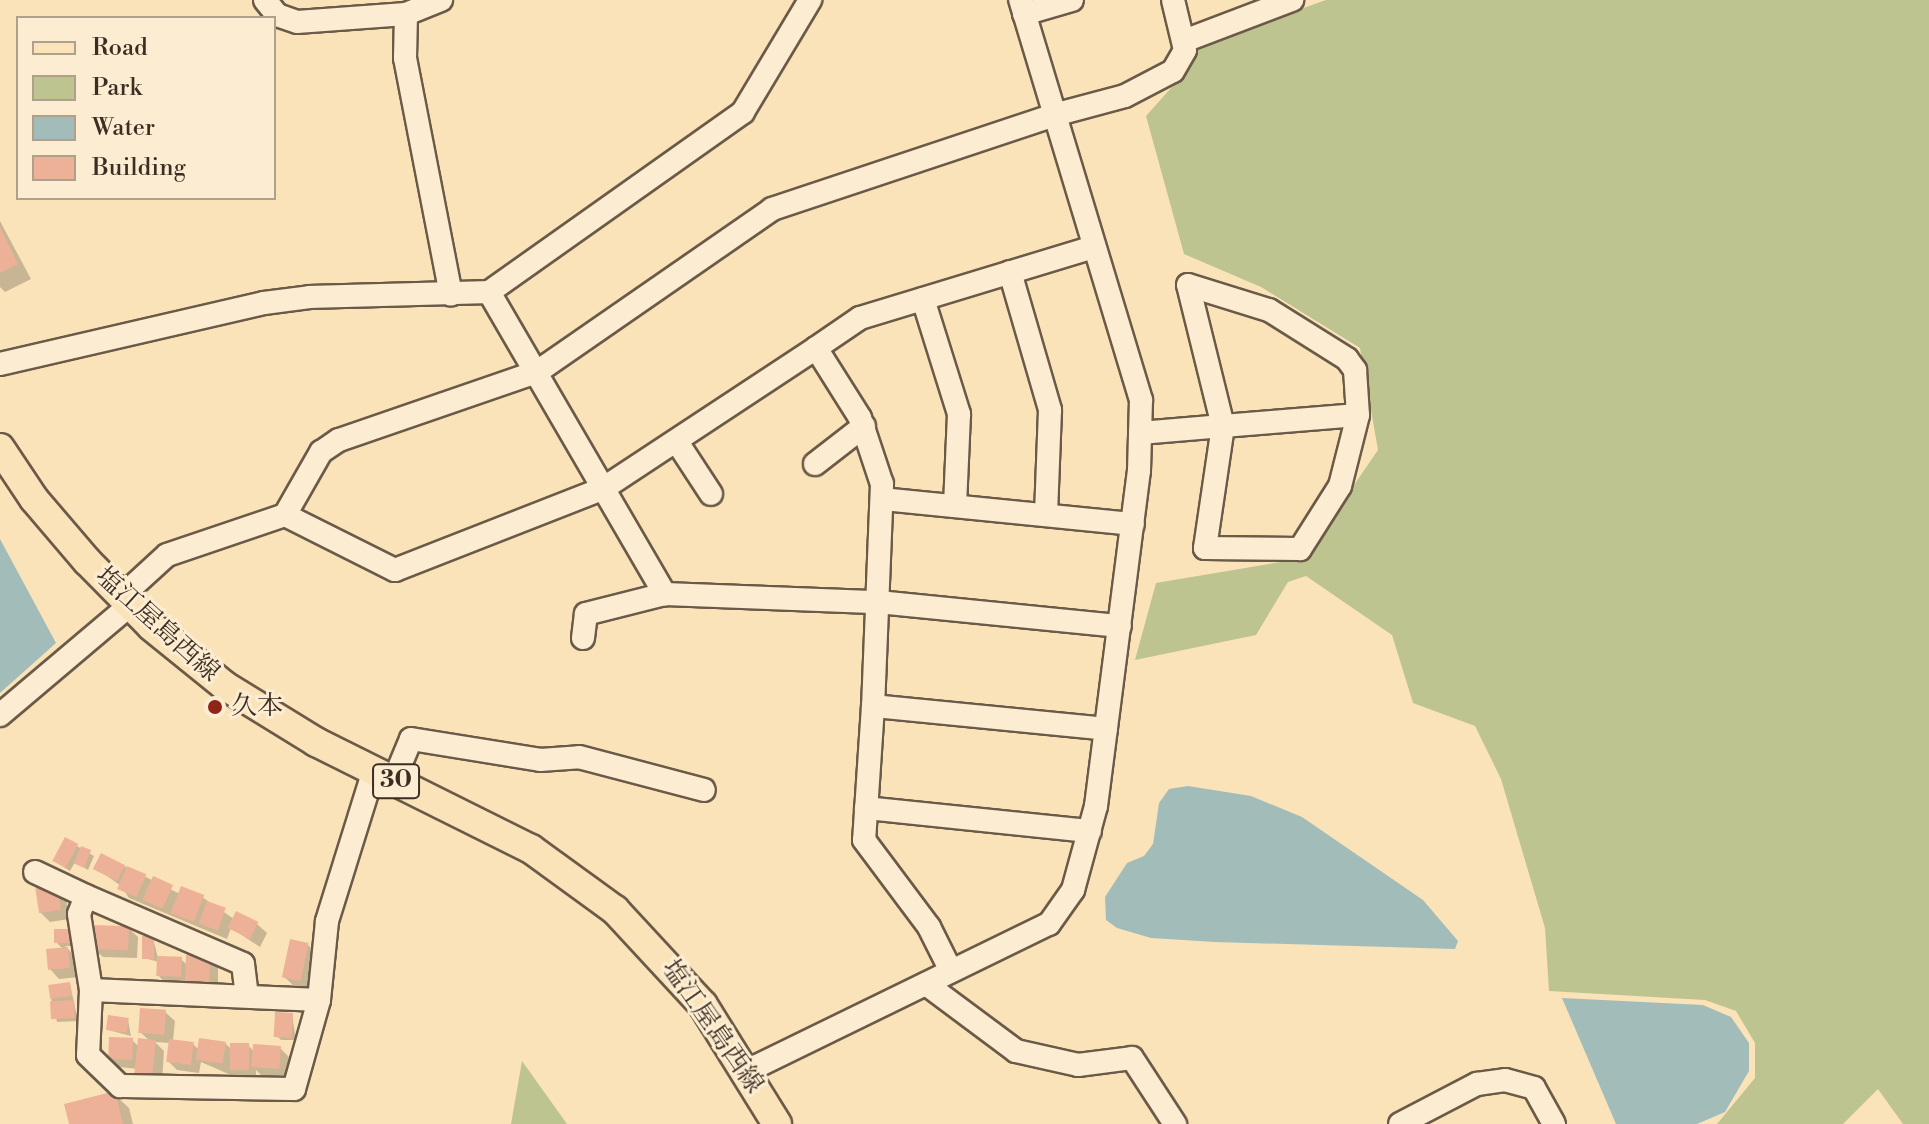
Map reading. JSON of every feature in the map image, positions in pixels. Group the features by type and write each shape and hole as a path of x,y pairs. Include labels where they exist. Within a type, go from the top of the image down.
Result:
{"main road":[{"name":"塩江屋島西線","path":"0,448 34,499 126,601 225,686 384,775 531,849 615,910 667,961 747,1071 777,1124"}],"street":[{"path":"265,0 277,15 297,22 406,14 441,0"},
{"path":"791,0 794,26"},
{"path":"0,364 264,303 310,297 489,292 733,121 810,0"},
{"path":"747,1071 1049,924 1073,890 1090,831 1106,729 1133,524 1141,400 1022,7 1072,0"},
{"path":"0,715 126,601 167,555 285,515 321,452 339,440 537,372 772,209 1054,115 1125,96 1173,71 1185,50 1173,0"},
{"path":"1184,41 1292,0"},
{"path":"406,14 405,58 451,295"},
{"path":"285,515 395,570 604,488 860,318 1094,247"},
{"path":"1010,272 1050,410 1046,515"},
{"path":"1188,285 1269,310 1347,359 1355,370 1358,415 1340,486 1300,549 1205,548 1223,426 1188,285"},
{"path":"489,292 665,594"},
{"path":"923,299 959,414 955,506"},
{"path":"816,348 874,447 882,499 864,840 869,853 916,908 951,971"},
{"path":"1140,433 1358,415"},
{"path":"815,464 864,426"},
{"path":"677,442 711,494"},
{"path":"882,499 1133,524"},
{"path":"583,638 586,614 665,594 878,602 1120,626"},
{"path":"873,706 1106,729"},
{"path":"86,896 79,914 91,990 88,1055 120,1086 294,1089 319,1000 327,921 384,775 411,739 540,760 579,757 704,790"},
{"path":"866,808 1090,831"},
{"path":"35,872 243,964 247,996"},
{"path":"926,984 1016,1051 1078,1065 1132,1058 1175,1124"},
{"path":"91,990 319,1000"},
{"path":"1400,1124 1477,1084 1505,1080 1534,1088 1554,1124"}],"green space":[{"path":"1326,0 1929,0 1929,1124 1903,1124 1878,1089 1843,1124 1717,1124 1755,1078 1755,1043 1736,1011 1705,1000 1549,991 1545,928 1501,779 1475,726 1413,703 1392,635 1306,576 1288,582 1256,635 1135,660 1156,583 1304,558 1378,450 1360,348 1261,287 1184,254 1146,116 1180,78 1194,47"},
{"path":"522,1061 567,1124 511,1124"}],"water":[{"path":"0,539 56,643 0,693"},
{"path":"1188,786 1251,796 1302,817 1423,900 1458,941 1455,949 1215,942 1151,938 1117,928 1106,920 1105,897 1127,863 1144,856 1153,844 1159,803 1169,789"},
{"path":"1562,998 1703,1005 1731,1017 1749,1043 1749,1071 1725,1112 1697,1124 1616,1124"}],"building":[{"path":"0,227 18,264 0,273"},
{"path":"65,837 78,844 66,868 52,861"},
{"path":"81,846 91,850 84,868 74,864"},
{"path":"101,853 125,865 117,881 93,869"},
{"path":"127,866 146,874 137,897 117,889"},
{"path":"153,876 173,885 163,909 142,900"},
{"path":"57,885 61,910 39,913 35,888"},
{"path":"181,886 204,895 194,922 171,913"},
{"path":"207,901 226,908 218,930 199,924"},
{"path":"236,911 258,922 250,939 228,928"},
{"path":"92,925 129,926 128,950 91,949"},
{"path":"54,929 69,929 69,943 54,943"},
{"path":"142,936 154,936 154,959 142,959"},
{"path":"290,939 309,943 300,981 282,977"},
{"path":"68,947 70,968 48,970 46,949"},
{"path":"186,955 210,956 209,987 185,986"},
{"path":"157,956 182,957 181,977 156,976"},
{"path":"70,982 72,996 50,999 48,985"},
{"path":"74,1000 75,1018 51,1019 50,1001"},
{"path":"140,1008 166,1010 164,1035 138,1033"},
{"path":"275,1012 293,1013 292,1038 274,1037"},
{"path":"108,1015 129,1018 127,1033 106,1030"},
{"path":"109,1037 133,1038 132,1060 108,1059"},
{"path":"138,1038 156,1040 152,1076 134,1074"},
{"path":"199,1038 226,1042 223,1064 196,1060"},
{"path":"169,1039 194,1042 191,1065 166,1062"},
{"path":"230,1043 249,1043 249,1070 230,1070"},
{"path":"253,1044 281,1046 279,1069 251,1067"},
{"path":"115,1091 123,1124 69,1124 64,1104"}],"place":[{"name":"久本","path":"215,707"}]}
